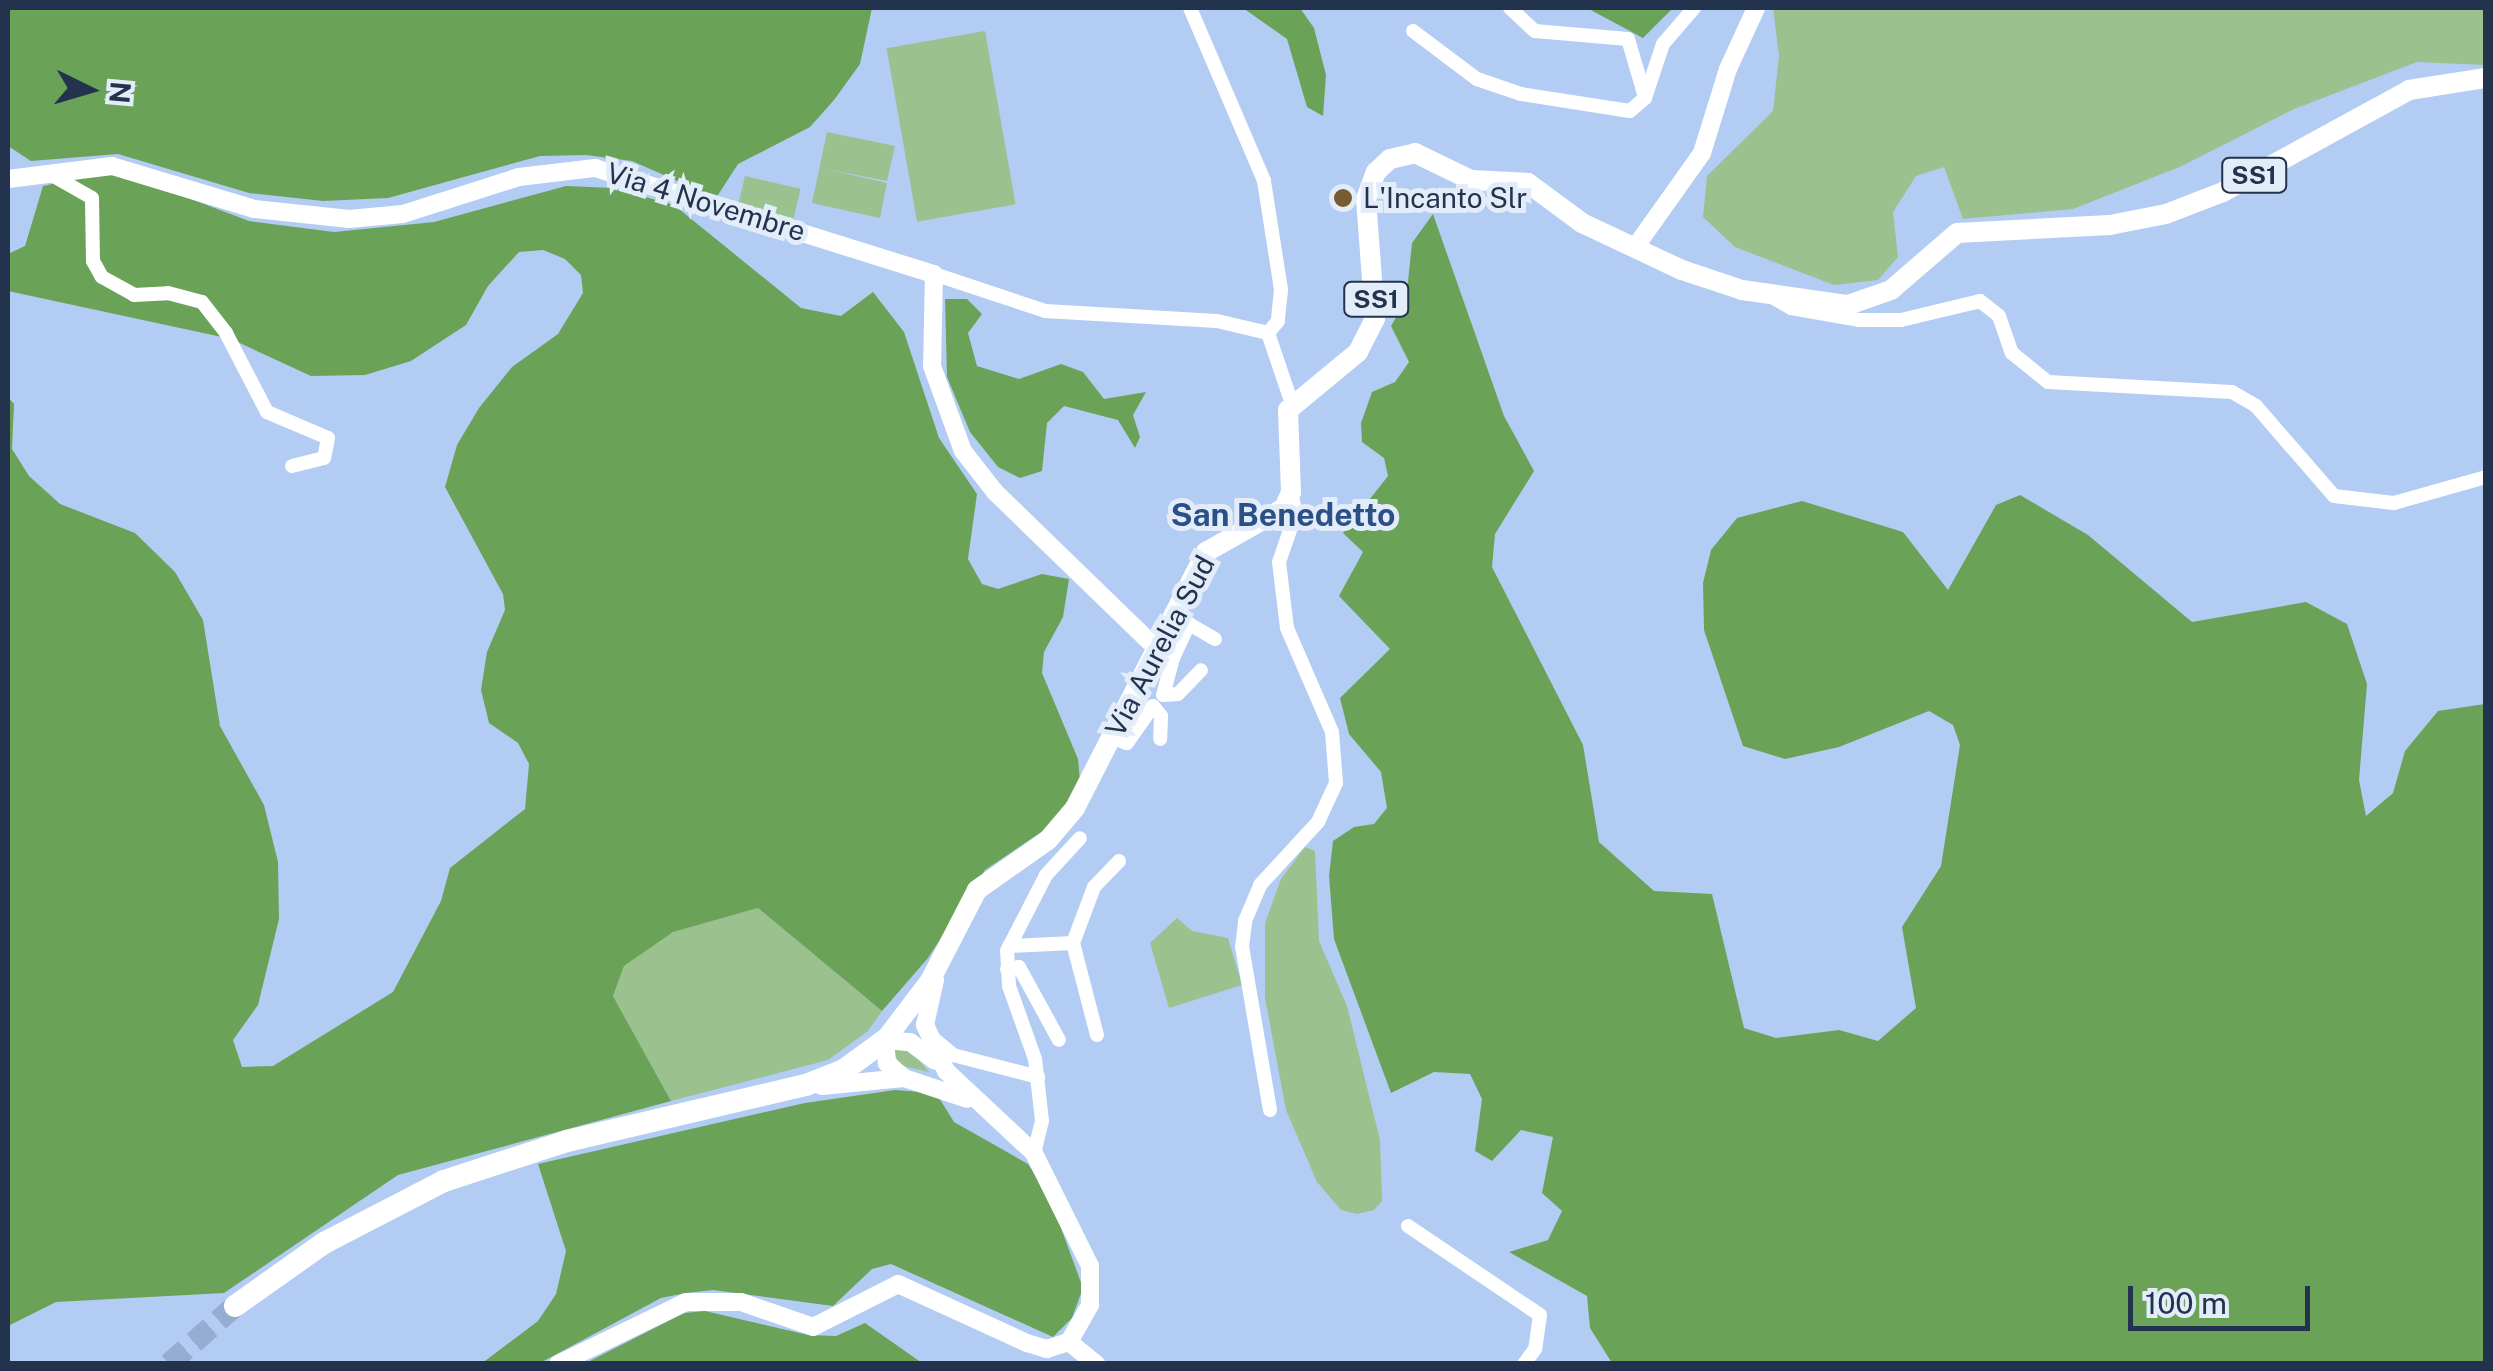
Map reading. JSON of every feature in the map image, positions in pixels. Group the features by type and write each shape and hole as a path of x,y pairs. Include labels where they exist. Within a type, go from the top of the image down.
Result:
{"highway":[{"path":"235,1306 324,1243 444,1181 567,1141 782,1092 844,1070 885,1040"}],"main road":[{"name":"SS1","path":"1292,404 1358,352 1372,328 1376,289 1366,198 1376,172 1390,159 1415,153 1471,180 1539,187 1582,223 1682,270 1766,294 1866,303 1957,234 2110,225 2166,214 2223,192 2409,90 2486,78"},
{"path":"1291,492 1286,424 1292,404"},
{"name":"Via Aurelia Sud","path":"944,956 977,890 1066,822 1111,737 1164,653 1206,552 1268,520 1291,492"},
{"path":"885,1040 944,956"}],"street":[{"path":"1190,8 1264,181 1282,290 1278,321 1268,333 1292,404"},
{"path":"1510,8 1535,32 1628,39 1645,98"},
{"path":"1413,31 1477,79 1522,94 1630,111 1645,98 1664,44 1694,8"},
{"path":"1636,246 1702,153 1728,69 1756,8"},
{"name":"Via 4 Novembre","path":"8,178 112,166 254,210 349,219 403,214 519,177 595,168 1045,311 1100,319 1217,321 1268,333"},
{"path":"45,172 92,198 98,274 134,295 168,293 202,302 226,333 267,412 328,438 324,458 292,466"},
{"path":"934,274 932,366 963,452 995,492 1164,653"},
{"path":"1766,294 1790,308 1860,320 1901,320 1980,300 1999,316 2012,354 2048,382 2104,382 2169,394 2212,387 2232,392 2256,406 2334,496 2394,504 2486,476"},
{"path":"1270,1110 1242,947 1245,921 1272,868 1326,810 1337,760 1332,732 1287,628 1279,562 1296,513 1291,492"},
{"path":"1268,520 1286,542"},
{"path":"1201,670 1178,694 1163,695 1164,653 1190,624 1216,639"},
{"path":"1111,737 1127,743 1153,706 1161,716 1160,740"},
{"path":"1034,1154 1042,1121 1038,1077 1007,969 1009,946 1046,875 1080,838"},
{"path":"1098,1034 1073,943 1094,887 1119,862"},
{"path":"1009,946 1073,943"},
{"name":"Via Aurelia Sud","path":"927,1032 929,997 944,956"},
{"path":"1007,969 1018,967 1059,1040"},
{"path":"927,1032 954,1055 1038,1077"},
{"path":"927,1032 946,1072"},
{"path":"558,1364 686,1302 740,1302 813,1327 898,1284 1026,1343 1047,1348 1069,1342 1090,1306 1093,1278 1034,1154 910,1042 885,1040 887,1063 904,1078 978,1105"},
{"path":"782,1092 904,1078"},
{"path":"1408,1226 1540,1315 1535,1348 1524,1364"},
{"path":"1069,1342 1096,1364"}],"green space":[{"path":"8,8 872,8 860,64 834,100 810,127 738,164 716,198 632,161 586,155 540,156 388,198 323,201 249,193 118,154 31,161 8,146"},
{"path":"1243,8 1300,8 1314,28 1326,75 1323,116 1307,107 1287,39"},
{"path":"1587,8 1673,8 1643,38"},
{"path":"1773,8 2485,8 2485,65 2417,62 2294,109 2182,166 2073,209 1963,219 1944,167 1916,176 1893,212 1898,257 1878,280 1834,285 1735,247 1703,217 1707,176 1773,111 1779,56"},
{"path":"985,31 1016,204 917,222 887,48"},
{"path":"827,132 895,146 887,181 826,169 887,183 880,218 812,203"},
{"path":"102,173 130,176 249,221 334,232 434,222 566,186 614,188 674,205 801,308 841,316 873,292 904,332 939,438 977,494 968,559 982,584 998,589 1042,574 1069,579 1063,617 1044,652 1042,673 1078,759 1080,781 1056,822 985,870 928,958 882,1011 758,908 673,932 624,966 613,996 671,1101 398,1175 224,1293 56,1302 8,1326 8,397 14,404 12,449 29,476 60,504 135,533 175,572 203,620 220,726 264,805 278,862 279,919 258,1005 233,1040 242,1067 273,1066 393,992 441,901 450,868 525,809 529,764 518,743 489,723 481,690 487,652 505,610 503,594 445,487 457,445 479,408 512,367 558,334 583,293 581,275 565,259 543,250 519,252 488,286 466,325 411,361 365,375 311,376 231,339 8,291 8,254 25,246 43,186"},
{"path":"745,176 801,189 794,219 738,206"},
{"path":"1433,214 1504,416 1534,471 1495,534 1492,567 1583,745 1599,842 1654,891 1712,894 1744,1028 1776,1038 1839,1030 1878,1041 1916,1008 1902,927 1941,866 1960,745 1953,725 1929,711 1839,747 1785,759 1743,746 1704,630 1703,583 1711,550 1737,518 1802,501 1903,532 1948,590 1996,505 2020,495 2088,535 2192,622 2306,602 2347,624 2367,684 2359,780 2366,816 2393,793 2405,751 2438,711 2485,704 2485,1363 1612,1363 1590,1328 1587,1296 1509,1252 1548,1240 1562,1211 1542,1193 1553,1137 1521,1130 1492,1161 1475,1151 1482,1099 1470,1074 1434,1072 1391,1093 1334,939 1329,876 1333,841 1354,827 1374,824 1387,808 1381,772 1349,734 1340,698 1390,649 1339,596 1363,552 1343,533 1388,476 1384,458 1362,442 1361,423 1372,392 1395,382 1409,362 1391,326 1406,301 1412,243"},
{"path":"945,299 967,299 982,314 968,333 977,366 1019,379 1061,364 1083,372 1104,399 1146,392 1133,415 1140,437 1135,448 1118,420 1064,406 1047,423 1042,471 1020,478 998,467 970,432 947,377"},
{"path":"1305,847 1315,851 1319,941 1347,1006 1380,1140 1382,1201 1374,1210 1357,1214 1341,1210 1317,1182 1286,1110 1265,998 1265,923 1281,879"},
{"path":"758,908 882,1011 868,1031 828,1060 671,1101 613,996 624,966 672,932"},
{"path":"1177,918 1192,931 1228,938 1242,985 1169,1008 1150,943"},
{"path":"892,1045 906,1045 929,1072 899,1065"},
{"path":"895,1090 936,1093 954,1122 1028,1164 1050,1198 1083,1288 1072,1318 1053,1337 891,1264 872,1269 833,1306 713,1290 686,1293 661,1298 540,1363 481,1364 538,1321 556,1294 566,1251 538,1164 805,1103"},
{"path":"705,1311 808,1335 836,1336 865,1323 922,1363 584,1364 684,1313"}],"tunnel":[{"path":"169,1364 235,1306"}],"place":[{"name":"L'Incanto Slr","path":"1343,198"}],"district":[{"name":"San Benedetto","path":"1283,515"}]}
